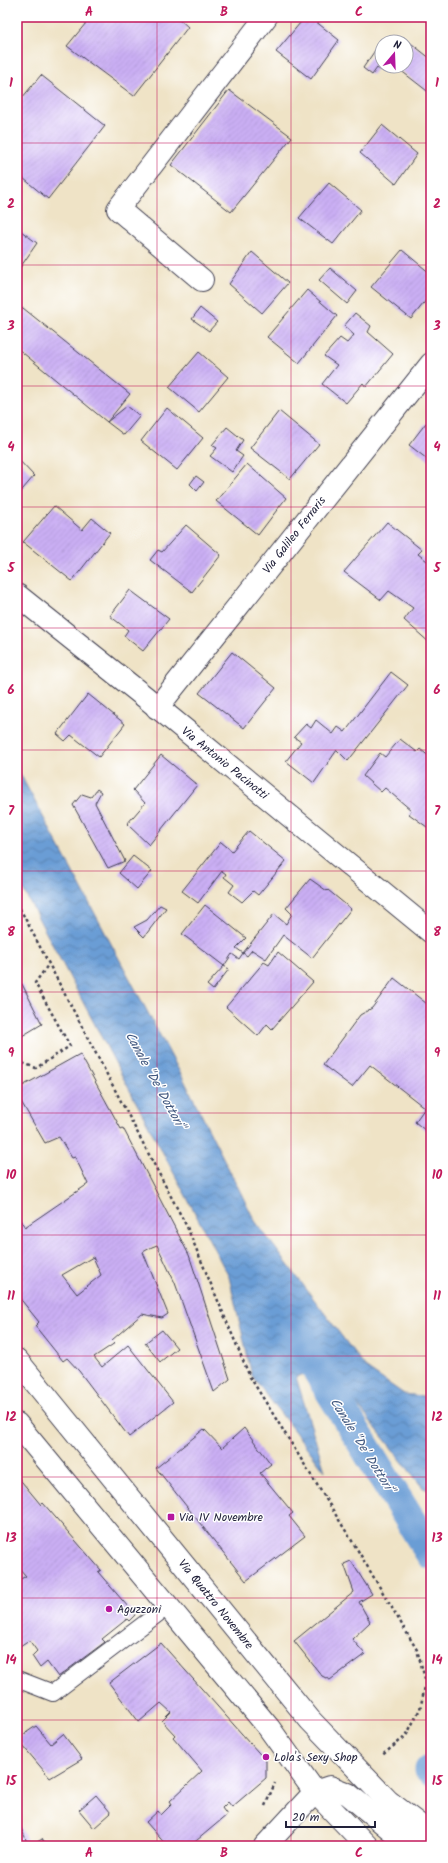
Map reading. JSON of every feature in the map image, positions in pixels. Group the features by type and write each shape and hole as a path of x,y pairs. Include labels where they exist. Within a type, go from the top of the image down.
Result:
{"street":[{"path":"202,280 118,209 266,17"},
{"name":"Via Galileo Ferraris","path":"157,708 431,364"},
{"name":"Via Antonio Pacinotti","path":"17,595 431,932"},
{"name":"Via Quattro Novembre","path":"17,1360 310,1720 388,1801 431,1834"},
{"path":"17,1424 278,1739 316,1792 366,1846"},
{"path":"265,1846 316,1792 330,1787 348,1794 395,1833 416,1846"}],"lane":[{"path":"17,1679 54,1693 168,1606"}],"path":[{"path":"17,903 48,965 187,1227 250,1377 353,1543 417,1650 426,1682 420,1709 406,1736 377,1760"},
{"path":"17,1061 36,1068 70,1046 36,983 48,965"},
{"path":"263,1808 277,1780"},
{"path":"234,1846 240,1840"}],"water":[{"path":"17,768 184,1080 255,1221 365,1367 404,1394 431,1397 431,1491 423,1488 326,1365 296,1377 325,1471 252,1376 229,1277 17,878"}],"building":[{"path":"91,17 177,17 188,27 134,96 67,46"},
{"path":"305,17 310,17 339,40 311,79 276,52"},
{"path":"414,46 431,59 431,94 405,74 414,74"},
{"path":"374,52 374,72 372,75 363,68"},
{"path":"41,75 105,126 48,199 17,173 17,104"},
{"path":"229,90 292,137 231,212 171,165"},
{"path":"382,125 417,154 396,184 360,153"},
{"path":"329,183 361,210 333,244 299,218"},
{"path":"17,228 37,243 17,272"},
{"path":"402,250 431,274 431,300 428,298 411,319 371,287"},
{"path":"252,252 288,283 262,313 229,284"},
{"path":"330,268 357,291 347,304 319,280"},
{"path":"307,290 337,316 299,363 267,337"},
{"path":"23,308 130,394 107,422 17,348 17,313 18,314"},
{"path":"200,308 217,322 209,331 192,319"},
{"path":"355,313 371,326 368,332 393,354 366,387 363,383 346,403 322,384 337,365 324,356 340,338 347,343 354,335 344,326"},
{"path":"199,352 228,377 199,412 169,387"},
{"path":"127,406 140,416 124,435 107,422"},
{"path":"167,408 203,438 177,470 141,441"},
{"path":"279,411 319,444 290,479 250,448"},
{"path":"426,423 431,427 431,462 409,445"},
{"path":"227,427 243,440 236,451 243,456 232,472 210,456 217,448 212,445"},
{"path":"17,458 34,476 17,496"},
{"path":"247,464 286,498 258,535 216,501"},
{"path":"196,476 204,482 197,491 190,484"},
{"path":"54,506 82,530 92,518 110,533 72,581 23,542"},
{"path":"387,522 422,550 418,554 431,564 431,644 404,620 413,608 389,591 381,600 344,572"},
{"path":"186,525 221,555 192,592 150,560 158,550 162,552"},
{"path":"130,590 169,619 143,651 124,636 128,630 110,616"},
{"path":"232,652 276,688 244,728 199,693"},
{"path":"391,672 408,685 348,761 337,750 314,783 286,761 301,742 294,737 306,724 311,728 316,720 333,734 338,727 345,732"},
{"path":"88,694 125,724 99,757 71,735 65,741 57,734"},
{"path":"400,739 417,752 420,749 431,758 431,822 427,827 409,814 411,810 385,788 381,792 363,776 380,753 385,757"},
{"path":"161,755 197,785 149,845 127,824 145,803 133,790"},
{"path":"97,789 101,792 95,803 125,861 108,868 73,805 82,794 91,797"},
{"path":"249,831 286,861 258,895 253,891 242,902 229,892 234,885 224,877 226,874 222,871 198,903 182,891 221,842 232,851"},
{"path":"133,856 152,871 137,889 119,873"},
{"path":"310,879 327,891 328,890 351,909 312,958 283,935 266,959 252,950 247,956 243,953 274,914 286,924 292,914 286,908"},
{"path":"160,905 166,908 144,937 134,927 147,920"},
{"path":"205,905 246,938 236,948 243,953 239,959 232,954 224,966 182,934"},
{"path":"278,952 313,982 272,1029 267,1024 258,1036 226,1007 264,962 269,965"},
{"path":"224,966 229,969 213,990 207,985"},
{"path":"394,978 431,1007 431,1135 415,1122 425,1108 370,1065 352,1087 323,1065 360,1015 372,1008"},
{"path":"22,984 42,1024 17,1039 17,987"},
{"path":"80,1054 121,1129 123,1128 189,1255 230,1379 214,1392 175,1283 157,1245 143,1252 168,1314 162,1318 142,1314 112,1340 115,1343 94,1357 102,1367 128,1345 173,1402 129,1437 79,1371 67,1358 63,1361 35,1326 39,1322 18,1296 17,1298 17,1216 25,1227 88,1184 75,1157 72,1158 59,1137 45,1143 19,1098 17,1099 17,1089","holes":["93,1257 101,1275 77,1294 62,1275"]},
{"path":"162,1330 177,1348 160,1362 145,1343"},
{"path":"244,1428 271,1464 260,1473 293,1513 289,1516 305,1536 246,1581 156,1468 204,1429 222,1448"},
{"path":"17,1476 41,1505 43,1503 101,1570 98,1572 135,1615 129,1621 127,1619 102,1639 105,1642 58,1677 47,1662 40,1668 32,1656 37,1651 29,1640 20,1646 17,1640 17,1581 26,1576 18,1567 21,1564 17,1560"},
{"path":"351,1561 372,1594 359,1602 370,1622 352,1639 365,1654 330,1680 322,1676 294,1641 354,1592 344,1564"},
{"path":"161,1643 266,1761 266,1778 232,1807 228,1802 222,1808 227,1815 190,1846 167,1846 146,1822 158,1811 161,1815 172,1804 170,1801 202,1771 173,1737 175,1735 162,1721 171,1712 161,1703 139,1722 109,1683"},
{"path":"36,1726 51,1744 63,1734 82,1759 50,1778 17,1739"},
{"path":"96,1795 111,1813 94,1828 79,1810"},
{"path":"17,1820 25,1837 28,1846 17,1846"},
{"path":"42,1839 46,1846 31,1846"}],"waterway":[{"name":"Canale \"De' Dottori\"","path":"294,1332 431,1554"}],"place":[{"name":"Via IV Novembre","path":"171,1517"},
{"name":"Aguzzoni","path":"109,1609"},
{"name":"Lola's Sexy Shop","path":"266,1757"}]}
